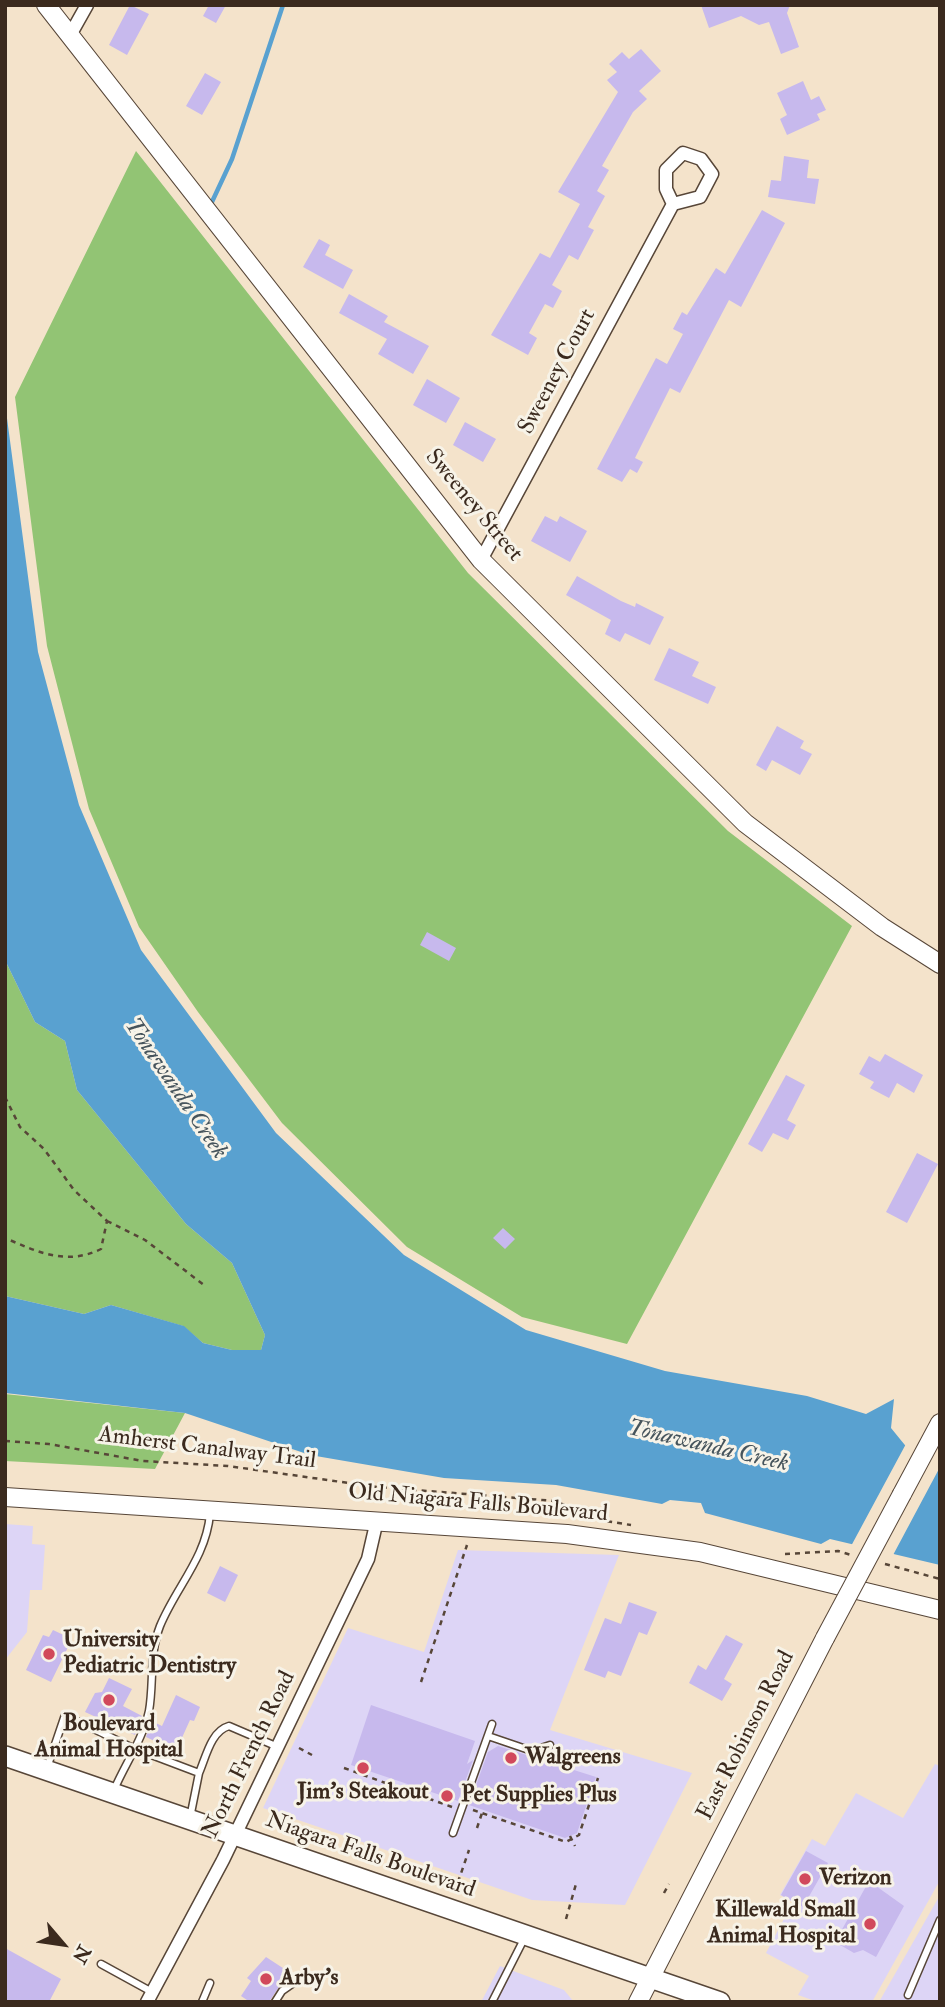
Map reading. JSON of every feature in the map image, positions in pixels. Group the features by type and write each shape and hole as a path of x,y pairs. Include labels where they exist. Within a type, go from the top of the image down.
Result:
{"main road":[{"name":"Niagara Falls Boulevard","path":"5,1756 720,2002"}],"street":[{"name":"Sweeney Street","path":"46,5 481,560 745,823 881,927 940,964"},
{"path":"69,37 87,5"},
{"name":"Sweeney Court","path":"481,560 673,204"},
{"name":"East Robinson Road","path":"638,2002 825,1637 940,1423"},
{"name":"Old Niagara Falls Boulevard","path":"5,1497 567,1534 700,1552 940,1610"},
{"name":"North French Road","path":"150,1997 235,1835 368,1559 377,1520"}],"lane":[{"path":"113,1793 149,1709 153,1647 157,1635 205,1544 211,1509"},
{"path":"46,1770 65,1715 133,1748 200,1773"},
{"path":"453,1833 492,1724"},
{"path":"189,1819 200,1773 215,1734 222,1727 229,1726 278,1747"},
{"path":"488,1736 532,1751 550,1745"},
{"path":"908,1995 940,1920"},
{"path":"492,2002 526,1935"},
{"path":"101,1964 150,1997"},
{"path":"275,2002 282,1992 302,1977"},
{"path":"202,2002 211,1983"}],"path":[{"path":"5,1097 20,1127 44,1149 74,1190 107,1221 145,1240 204,1285"},
{"path":"5,1238 50,1257 83,1258 101,1249 107,1221"},
{"name":"Amherst Canalway Trail","path":"5,1441 49,1444 143,1461 228,1466 377,1487 555,1502 598,1520 637,1525"},
{"path":"421,1682 470,1535"},
{"path":"783,1554 838,1551 862,1558"},
{"path":"874,1561 940,1579"},
{"path":"299,1748 312,1755"},
{"path":"344,1768 452,1807"},
{"path":"474,1810 566,1842 579,1835 598,1778"},
{"path":"477,1828 482,1813"},
{"path":"571,1838 575,1846"},
{"path":"458,1882 469,1850"},
{"path":"566,1919 576,1884"},
{"path":"664,1893 669,1884"}],"shaded area":[{"path":"5,1524 33,1526 32,1544 45,1545 42,1590 30,1590 27,1632 5,1660"},
{"path":"458,1550 619,1555 550,1730 692,1773 625,1905 532,1900 263,1808 348,1628 424,1652"},
{"path":"935,1764 940,1766 940,1880 872,2002 818,2002 798,1995 809,1976 766,1953 793,1902 780,1895 812,1839 825,1846 856,1793 903,1818"},
{"path":"940,1895 940,2002 879,2002"},
{"path":"500,1966 564,1990 574,2002 481,2002"}],"green space":[{"path":"136,151 468,573 728,831 852,926 627,1344 522,1317 407,1247 282,1123 198,1012 139,927 89,809 47,646 15,397"},
{"path":"5,960 35,1022 65,1041 77,1090 186,1224 232,1263 265,1335 261,1350 232,1350 203,1343 183,1326 111,1305 84,1314 5,1296"},
{"path":"5,1394 185,1413 155,1469 5,1461"}],"water":[{"name":"Tonawanda Creek","path":"5,403 38,652 79,805 141,950 276,1133 404,1255 526,1330 665,1371 807,1396 866,1414 894,1399 891,1428 913,1455 940,1449 940,1565 830,1539 821,1544 705,1513 701,1503 670,1500 662,1504 556,1485 444,1478 310,1455 185,1413 5,1393 5,1296 84,1314 111,1305 184,1326 203,1343 232,1350 261,1350 265,1335 232,1263 186,1224 77,1090 65,1041 35,1022 5,960"}],"pier":[{"path":"907,1442 914,1451 940,1446 940,1467 892,1557 850,1548"}],"building":[{"path":"130,5 149,14 127,55 109,45"},
{"path":"209,5 226,5 216,23 203,16"},
{"path":"701,5 790,5 787,13 799,47 781,54 769,22 759,25 741,16 709,28"},
{"path":"641,49 661,71 639,91 647,99 633,112 602,166 609,170 597,191 605,196 588,227 594,230 578,260 569,255 552,285 562,291 553,308 545,304 529,333 537,338 528,355 491,335 540,253 550,258 580,204 558,192 618,92 607,80 617,72 609,64 622,52 629,59"},
{"path":"205,73 221,82 202,115 186,106"},
{"path":"803,81 811,100 819,96 826,110 817,114 820,120 787,135 780,119 787,115 777,93"},
{"path":"784,156 809,160 807,178 819,179 815,204 768,197 771,180 781,181"},
{"path":"762,210 785,223 741,307 729,300 680,393 670,388 635,458 643,462 637,473 630,469 622,482 597,469 656,358 667,364 683,334 673,329 682,312 687,315 716,268 725,274"},
{"path":"319,239 330,245 325,255 353,270 343,289 303,267"},
{"path":"349,294 388,316 384,322 429,346 413,374 378,354 387,339 339,313"},
{"path":"427,379 460,398 446,423 413,405"},
{"path":"465,422 496,439 483,462 453,445"},
{"path":"545,516 557,522 560,516 587,531 570,562 531,541"},
{"path":"577,576 621,601 635,607 636,603 664,617 650,645 625,633 620,642 605,634 611,620 566,595"},
{"path":"669,648 699,662 692,676 716,687 708,704 654,680"},
{"path":"777,726 804,741 800,748 812,754 800,775 772,760 766,771 756,765"},
{"path":"427,932 456,948 449,961 420,945"},
{"path":"885,1054 923,1075 914,1093 897,1083 889,1098 870,1088 874,1082 859,1074 869,1056 880,1062"},
{"path":"786,1075 805,1085 787,1120 796,1125 788,1140 773,1133 762,1152 748,1144"},
{"path":"917,1153 938,1164 907,1223 886,1212"},
{"path":"503,1228 515,1239 505,1249 493,1238"},
{"path":"220,1566 238,1575 225,1602 207,1593"},
{"path":"629,1602 657,1612 647,1635 639,1632 621,1676 608,1671 605,1678 584,1670 605,1618 621,1624"},
{"name":"University Pediatric Dentistry","path":"53,1630 72,1639 51,1682 26,1670 43,1635 49,1637"},
{"path":"726,1635 743,1644 724,1679 732,1684 722,1701 689,1683 698,1665 706,1670"},
{"name":"Boulevard Animal Hospital","path":"109,1678 132,1689 123,1706 142,1716 135,1735 85,1712 95,1693 102,1692"},
{"path":"176,1695 200,1707 194,1721 190,1720 176,1751 146,1737 152,1721 162,1726"},
{"path":"371,1705 475,1741 467,1764 473,1760 458,1801 351,1765"},
{"name":"Walgreens","path":"498,1746 596,1777 577,1833 565,1838 469,1805 488,1752"},
{"name":"Verizon","path":"806,1851 828,1863 803,1907 781,1895"},
{"name":"Killewald Small Animal Hospital","path":"869,1881 904,1906 876,1957 863,1950 854,1953 835,1942"},
{"path":"5,1948 61,1979 49,2002 5,2002"},
{"name":"Arby's","path":"266,1957 289,1972 269,2002 250,2002 241,1996 251,1981 247,1978"}],"waterway":[{"path":"211,204 232,159 283,5"}],"place":[{"name":"University Pediatric Dentistry","path":"49,1654"},
{"name":"Boulevard Animal Hospital","path":"109,1700"},
{"name":"Walgreens","path":"511,1758"},
{"name":"Jim's Steakout","path":"363,1768"},
{"name":"Pet Supplies Plus","path":"447,1796"},
{"name":"Verizon","path":"805,1879"},
{"name":"Killewald Small Animal Hospital","path":"870,1924"},
{"name":"Arby's","path":"266,1979"}]}
